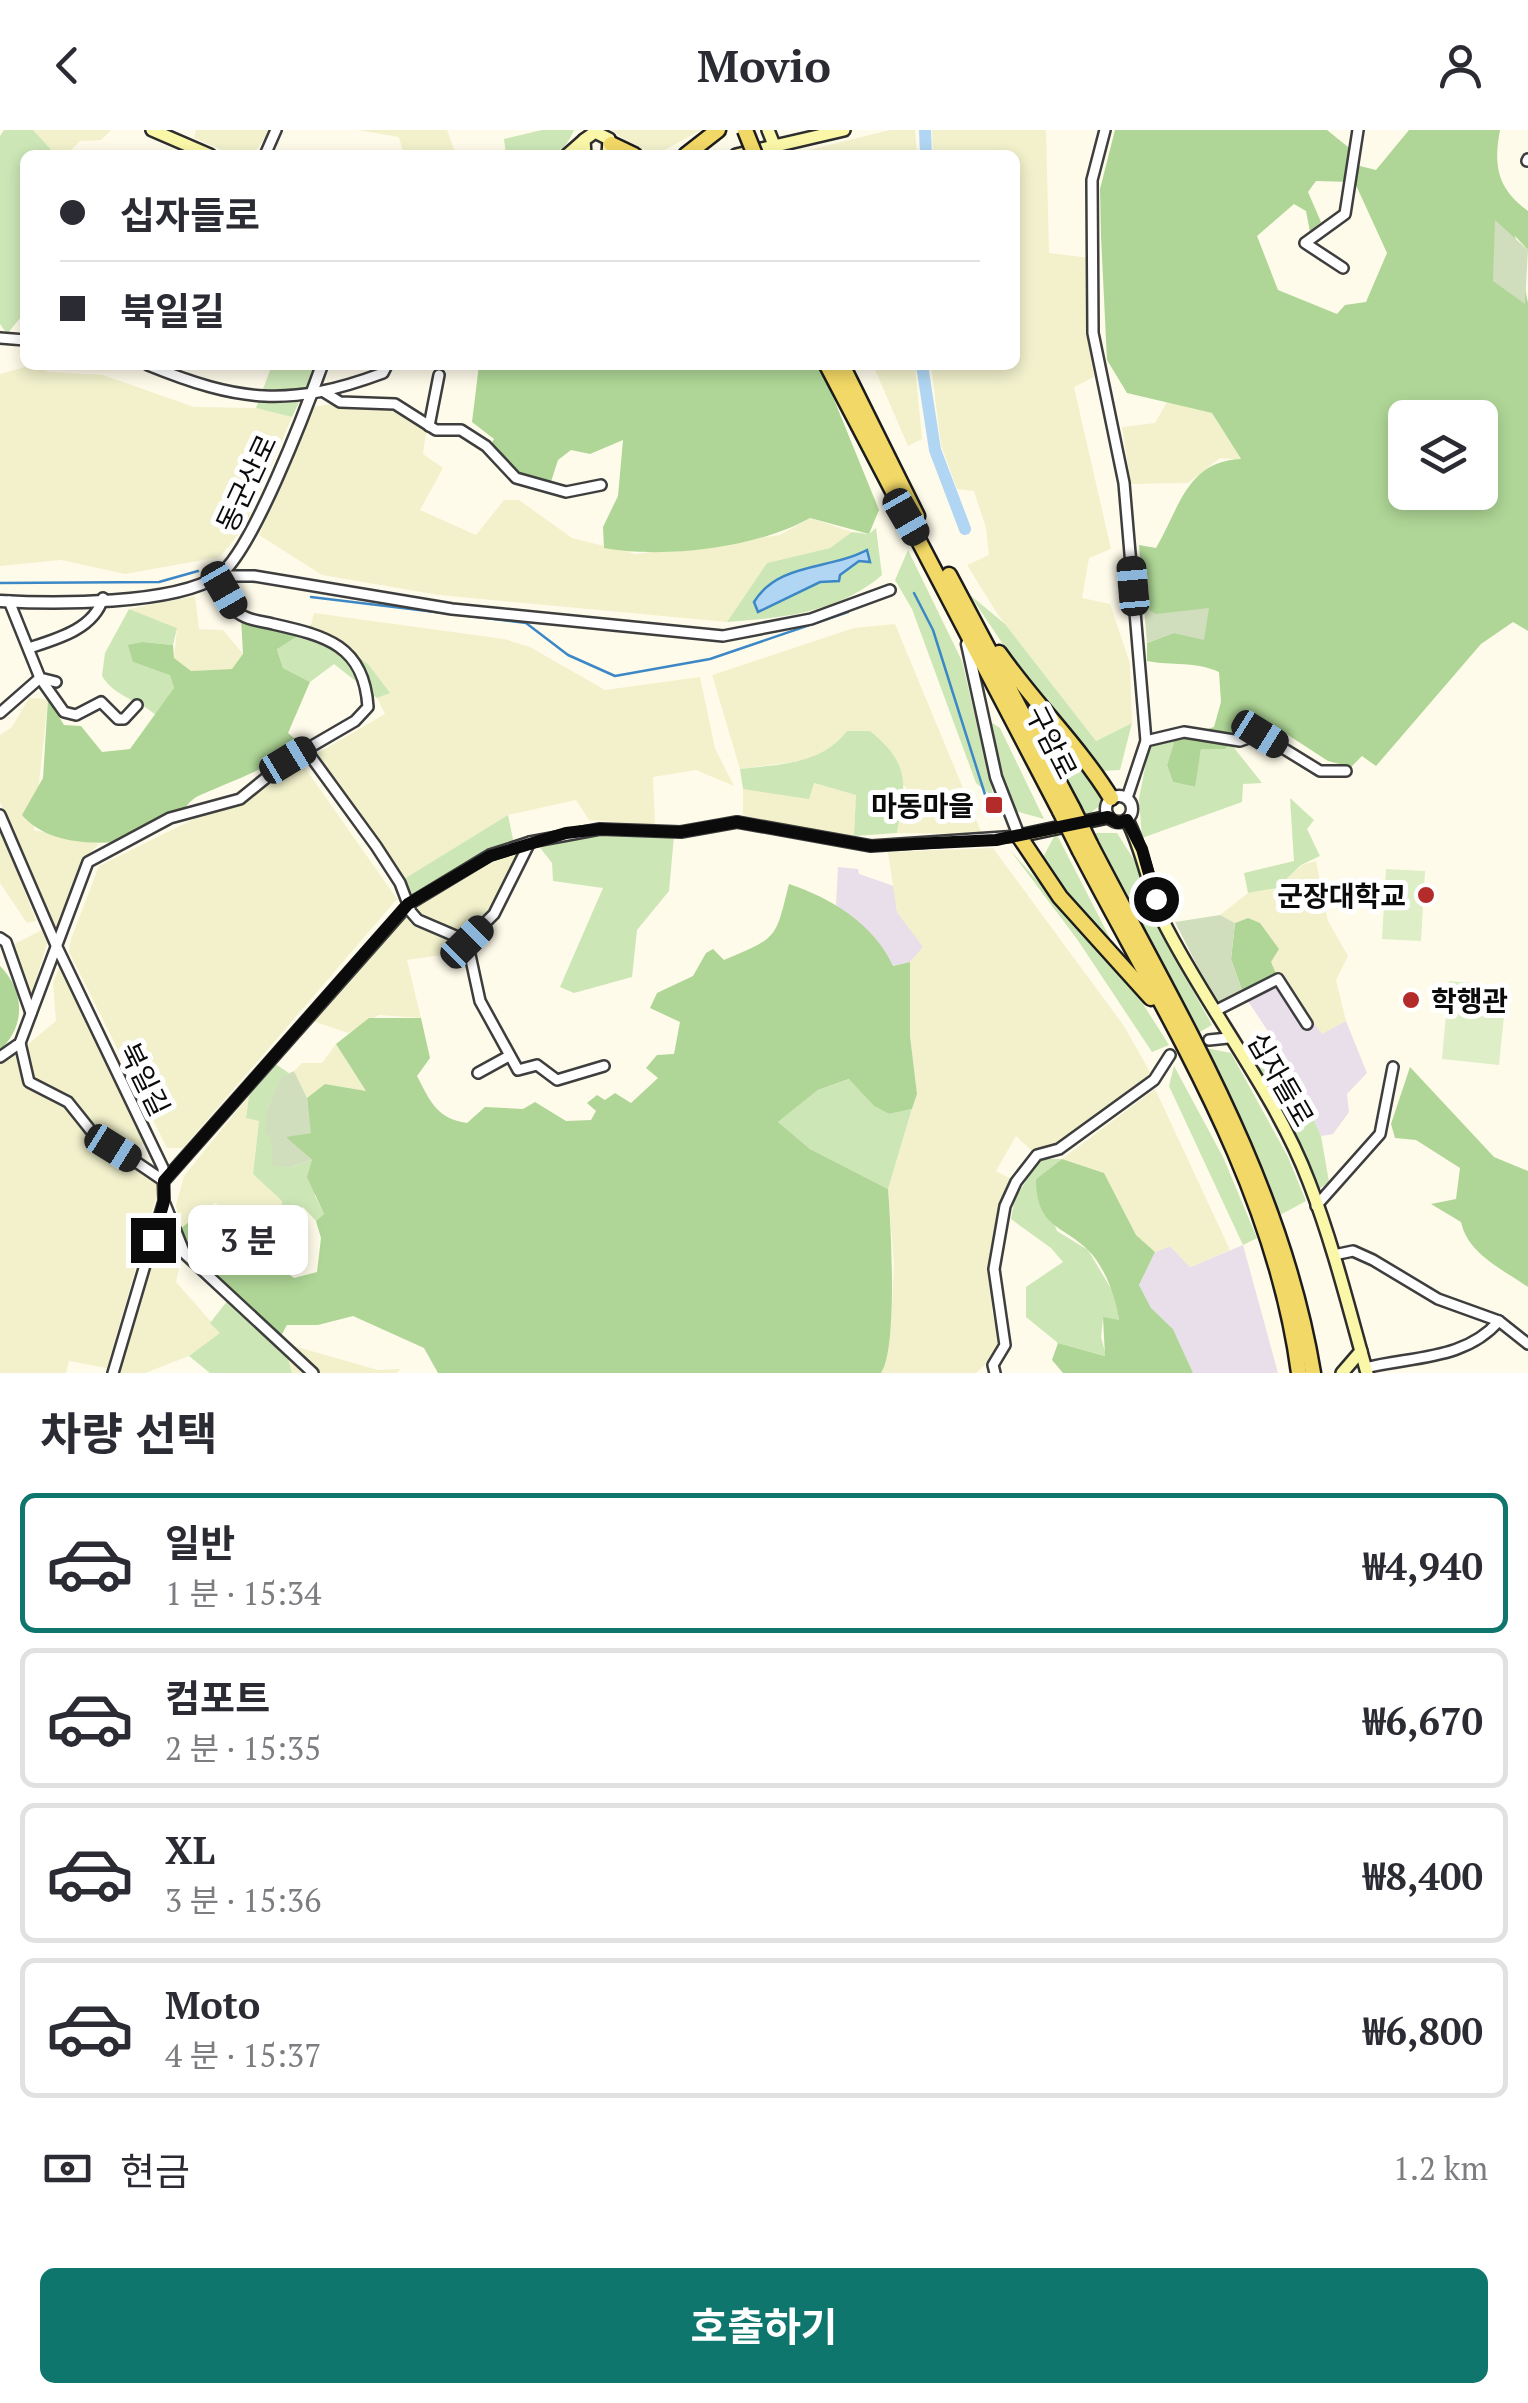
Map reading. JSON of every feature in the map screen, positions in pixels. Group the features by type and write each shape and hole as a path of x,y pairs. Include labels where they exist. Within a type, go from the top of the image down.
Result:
{"main road":[{"path":"152,130 195,150"},
{"path":"692,150 718,130"},
{"path":"768,130 781,149 844,130"},
{"path":"585,136 614,146"},
{"name":"구암로","path":"830,370 1066,810"},
{"name":"구암로","path":"845,370 1236,1149 1272,1248 1298,1373"},
{"path":"945,566 1026,691 1119,798"},
{"path":"1108,817 1020,836 1030,858 1060,897 1167,1016"},
{"name":"십자들로","path":"1127,820 1142,849 1162,917 1228,1038 1280,1122 1334,1256 1366,1371"},
{"name":"구암로","path":"1085,848 1188,1025 1243,1139 1285,1254 1313,1373"},
{"path":"1342,1373 1362,1351"}],"street":[{"path":"781,149 793,134 788,130"},
{"path":"1105,130 1092,180 1094,334 1124,483 1146,741 1119,798 1105,809 1108,817 1118,823 1127,820 1132,809 1119,798"},
{"path":"1343,268 1305,243 1345,214 1358,130"},
{"path":"161,370 219,392 260,399 318,392 384,370"},
{"name":"동군산로","path":"220,576 246,541 318,392 321,370"},
{"path":"429,426 439,375"},
{"path":"318,392 340,402 394,404 436,430 461,430 476,437 516,478 566,492 601,486"},
{"path":"220,576 235,611 336,644 353,656 367,681 368,706 355,721 306,750 240,799 170,818 88,862 20,1044 29,1082 68,1102 92,1132 164,1181 408,904 490,856 530,842 600,829 680,832 737,822 871,846 1020,836 1000,791 960,618"},
{"path":"137,706 124,719 118,719 100,702 76,716 64,712 40,678 4,601 157,598 220,576 254,576 452,609 710,636 784,626 890,590"},
{"path":"29,648 66,636 99,613 104,598"},
{"path":"40,678 56,682"},
{"path":"0,713 40,678"},
{"path":"1146,741 1184,732 1240,741 1260,734 1320,771 1346,771"},
{"path":"306,750 376,846 418,920 467,942"},
{"name":"북일길","path":"0,814 56,946 163,1168 164,1201 113,1373"},
{"path":"467,942 494,914 530,842"},
{"path":"0,938 6,942 31,1013"},
{"path":"467,942 480,1001 518,1070 537,1065 558,1080 604,1066"},
{"path":"1214,1011 1278,979 1307,1024"},
{"path":"1209,1040 1228,1038"},
{"path":"0,1057 20,1044"},
{"path":"982,1373 994,1369 1005,1344 994,1269 1005,1206 1016,1182 1036,1154 1059,1149 1154,1080 1170,1055"},
{"path":"478,1073 509,1056"},
{"path":"1316,1206 1380,1134 1393,1066"},
{"path":"164,1201 185,1254 313,1373"},
{"path":"1334,1256 1353,1252 1438,1299 1499,1321 1528,1344"},
{"path":"1366,1371 1419,1355 1456,1354 1484,1338 1499,1321"}],"shaded area":[{"path":"838,867 858,869 859,874 894,886 897,912 924,947 910,962 893,966 867,930 836,905"},
{"path":"1280,974 1322,1033 1346,1021 1367,1073 1347,1094 1349,1112 1333,1134 1321,1136 1287,1060 1246,998"},
{"path":"1243,1245 1278,1373 1193,1373 1173,1329 1151,1308 1139,1285 1155,1252 1170,1246 1190,1267"}],"green space":[{"path":"4,130 33,130 51,150 20,150 20,318 7,334 0,324 0,136"},
{"path":"33,130 111,130 101,140 80,141 71,150 51,150"},
{"path":"196,130 270,130 256,150 222,150 194,138"},
{"path":"358,130 447,130 454,150 403,150 399,137"},
{"path":"542,130 574,130 560,150 505,150 504,139"},
{"path":"612,130 701,130 664,150 634,147"},
{"path":"890,130 915,130 917,150 808,150"},
{"path":"932,130 1046,130 1049,253 1090,258 1088,325 1094,377 1074,387 1111,549 1089,558 1082,598 1110,604 1130,663 1132,723 1096,741 998,615 967,565 989,555 986,528 974,491 957,489 941,445 932,370 1020,370 1020,150 933,150"},
{"path":"1115,130 1327,130 1353,151 1351,182 1316,181 1308,192 1321,222 1310,232 1306,211 1294,204 1257,236 1278,290 1337,314 1345,305 1366,302 1387,253 1355,183 1356,165 1376,170 1409,130 1500,130 1500,176 1510,194 1528,211 1528,250 1515,236 1528,303 1528,631 1513,622 1481,644 1376,766 1362,756 1351,767 1328,761 1271,724 1245,732 1225,749 1201,749 1195,787 1173,782 1167,765 1175,739 1214,727 1221,702 1219,672 1201,666 1147,661 1147,643 1173,633 1144,607 1139,545 1156,548 1179,502 1197,477 1208,468 1241,459 1212,413 1127,393 1107,360 1100,189"},
{"path":"1495,220 1528,250 1525,304 1493,281"},
{"path":"20,368 103,375 194,407 256,408 292,417 245,526 220,557 125,574 61,560 0,566 0,374"},
{"path":"270,370 314,370 292,417 256,408"},
{"path":"478,370 822,370 879,510 869,534 810,518 737,544 654,552 604,548 603,527 618,496 623,440 590,454 571,450 558,460 548,491 519,484 489,448 494,439 472,422"},
{"path":"875,370 915,370 922,439 908,446"},
{"path":"1167,402 1212,413 1241,460 1220,458 1188,483 1131,484 1122,427 1155,423"},
{"path":"331,404 391,410 426,432 423,454 443,468 420,510 476,535 504,500 519,500 572,538 636,554 780,535 810,518 852,532 830,548 767,563 727,622 439,595 322,575 259,535 313,407"},
{"path":"876,528 882,575 865,588 809,611 727,622 767,563 830,548 852,532 869,534"},
{"path":"908,550 962,661 994,798 976,783 912,609 895,580"},
{"path":"970,595 1005,624 1096,741 1132,723 1120,770 1100,771 1049,713"},
{"path":"195,596 199,629 223,630 243,654 233,669 191,671 174,658 177,628 129,609"},
{"path":"1144,607 1156,614 1209,608 1204,640 1173,633 1147,643"},
{"path":"129,609 177,628 173,645 143,642 133,662 170,674 174,688 156,715 113,689 102,676 105,653"},
{"path":"314,613 504,639 530,647 605,690 700,677 715,748 734,786 696,770 653,777 655,825 589,820 576,800 508,815 404,879 313,756 385,714 377,698 389,693 368,664 311,625"},
{"path":"241,618 299,635 277,649 283,668 310,682 288,733 302,745 264,767 198,796 175,821 150,835 111,842 70,840 35,827 22,815 43,778 48,699 64,725 81,726 102,752 130,749 174,688 170,675 133,662 128,645 173,645 174,658 191,671 232,669 243,654"},
{"path":"895,624 982,834 897,833 906,787 835,746 808,760 740,769 712,675 854,628"},
{"path":"311,625 368,664 390,693 377,698 334,664 310,682 283,668 277,648"},
{"path":"29,698 48,699 34,830 99,844 83,860 57,934 0,802 0,735 12,727"},
{"path":"1024,708 1097,789 1102,804 1084,818"},
{"path":"989,721 1000,728 1044,819 1012,810"},
{"path":"847,731 870,731 899,765 903,788 897,833 854,836 856,795 814,783 809,799 743,789 740,769 812,757"},
{"path":"1175,739 1167,765 1173,782 1194,787 1201,749 1225,749 1231,744 1262,783 1243,784 1242,802 1142,838 1139,799 1149,747"},
{"path":"303,765 397,899 183,1148 167,1148 69,952 71,939 99,866"},
{"path":"813,783 856,795 854,836 801,831 743,815 743,789 809,798"},
{"path":"1290,798 1314,820 1307,829 1320,856 1301,865 1277,888 1248,893 1244,873 1294,861"},
{"path":"508,815 514,844 460,867 411,897 404,879"},
{"path":"0,826 36,921 27,923 0,883"},
{"path":"1056,833 1112,942 1062,892 1041,861"},
{"path":"1095,833 1117,833 1136,863 1162,935 1212,1025 1198,1033"},
{"path":"586,835 674,836 669,891 637,930 632,977 574,993 560,987 603,888 553,881 552,863 538,845"},
{"path":"993,848 1124,1026 1150,1072 1143,1083 1060,1144 1033,1152 1016,1136 996,1171 1011,1179 990,1249 992,1312 1000,1343 988,1362 976,1373 881,1373 891,1327 894,1264 888,1189 917,1094 910,1036 910,962 923,947 897,912 888,852"},
{"path":"1010,850 1131,985 1169,1045 1152,1052 1077,939"},
{"path":"522,851 496,899 467,936 421,916 417,907 494,859"},
{"path":"1316,861 1328,921 1348,956 1336,980 1346,1021 1322,1034 1277,976 1248,918 1235,923 1220,915 1248,893 1277,888 1302,865"},
{"path":"1386,869 1425,871 1421,941 1382,939"},
{"path":"789,884 850,914 875,937 893,966 910,962 910,1036 917,1094 912,1109 889,1114 874,1106 849,1079 818,1090 778,1122 810,1149 888,1189 891,1313 890,1339 881,1373 438,1373 424,1348 353,1316 318,1325 287,1325 281,1336 194,1257 198,1251 185,1245 180,1229 194,1218 213,1238 226,1227 294,1278 317,1272 321,1238 316,1221 324,1214 307,1177 312,1160 284,1136 310,1133 307,1098 325,1084 366,1091 336,1044 369,1018 421,1018 430,1058 417,1076 441,1113 457,1121 467,1123 485,1107 523,1109 535,1102 566,1121 591,1120 596,1111 587,1103 597,1095 605,1100 615,1093 631,1103 658,1078 646,1068 657,1055 674,1054 680,1022 650,1008 657,993 693,976 706,953 713,949 724,960 765,940 777,926"},
{"path":"1220,915 1235,923 1231,959 1243,993 1217,1005 1175,922"},
{"path":"405,917 463,944 462,952 407,960 421,1018 379,1015 348,1033 312,1021"},
{"path":"1248,918 1260,923 1279,949 1271,962 1277,976 1243,993 1231,959 1235,923"},
{"path":"42,930 47,943 32,993 14,944"},
{"path":"0,966 14,986 19,1008 14,1030 0,1050"},
{"path":"60,966 148,1144 116,1147 73,1100 32,1078 27,1045 56,1021 53,983"},
{"path":"1449,981 1507,986 1499,1065 1442,1059"},
{"path":"336,1044 366,1091 326,1084 307,1098 294,1071 302,1063 322,1063"},
{"path":"1206,1048 1231,1053 1288,1157 1306,1201 1280,1215"},
{"path":"1279,1051 1287,1060 1321,1136 1329,1182 1319,1189 1254,1068"},
{"path":"17,1052 25,1086 65,1106 91,1138 160,1184 107,1368 69,1361 66,1373 0,1373 0,1062"},
{"path":"274,1063 289,1073 281,1078 268,1107 271,1137 290,1167 312,1160 315,1196 324,1214 316,1221 303,1207 286,1225 280,1222 282,1201 253,1174 259,1121 246,1118 249,1096"},
{"path":"1174,1066 1223,1157 1257,1238 1243,1245 1169,1086"},
{"path":"1410,1067 1494,1157 1528,1171 1528,1287 1478,1252 1461,1222 1431,1204 1456,1199 1460,1168 1416,1140 1395,1138 1391,1124"},
{"path":"294,1071 307,1098 311,1133 286,1137 312,1160 290,1167 273,1166 271,1137 265,1133 268,1107 281,1077"},
{"path":"850,1079 874,1106 889,1114 912,1109 888,1189 810,1149 778,1122 818,1090"},
{"path":"1155,1089 1230,1250 1190,1267 1170,1246 1155,1252 1136,1235 1104,1173 1062,1159"},
{"path":"249,1096 246,1117 259,1120 253,1174 282,1201 280,1222 249,1226 215,1203 180,1229 176,1205 184,1176"},
{"path":"1040,1159 1062,1159 1036,1179 1057,1231 1088,1250 1116,1297 1119,1321 1103,1318 1101,1337 1106,1356 1058,1343 1026,1317 1026,1287 1063,1262 1051,1248 1011,1219 1015,1198"},
{"path":"1062,1159 1104,1173 1136,1235 1155,1252 1139,1285 1151,1308 1173,1329 1193,1373 1063,1373 1052,1360 1058,1343 1105,1356 1103,1317 1119,1320 1100,1265 1079,1242 1053,1224 1041,1207 1036,1179"},
{"path":"163,1221 181,1259 176,1282 221,1333 189,1356 145,1373 117,1373"},
{"path":"228,1300 287,1355 292,1373 210,1373 189,1356 220,1333 210,1323"},
{"path":"294,1346 378,1370 400,1369 397,1373 292,1373 287,1355"}],"water":[{"path":"867,550 870,562 859,561 840,575 839,581 820,582 758,612 754,602 777,580"}],"waterway":[{"path":"925,130 926,150"},
{"path":"923,370 935,450 965,529"},
{"path":"0,583 159,582 198,571"},
{"path":"914,593 933,630 988,804"},
{"path":"311,597 526,623 568,655 615,676 710,659 848,612"}],"place":[{"name":"마동마을","path":"994,805"},
{"name":"군장대학교","path":"1426,895"},
{"name":"학행관","path":"1411,1000"}],"route":[{"path":"153,1240 164,1201 164,1181 335,984 408,904 490,856 566,833 600,829 680,832 737,822 871,846 996,840 1108,817 1118,823 1127,820 1142,849 1156,899"}]}
